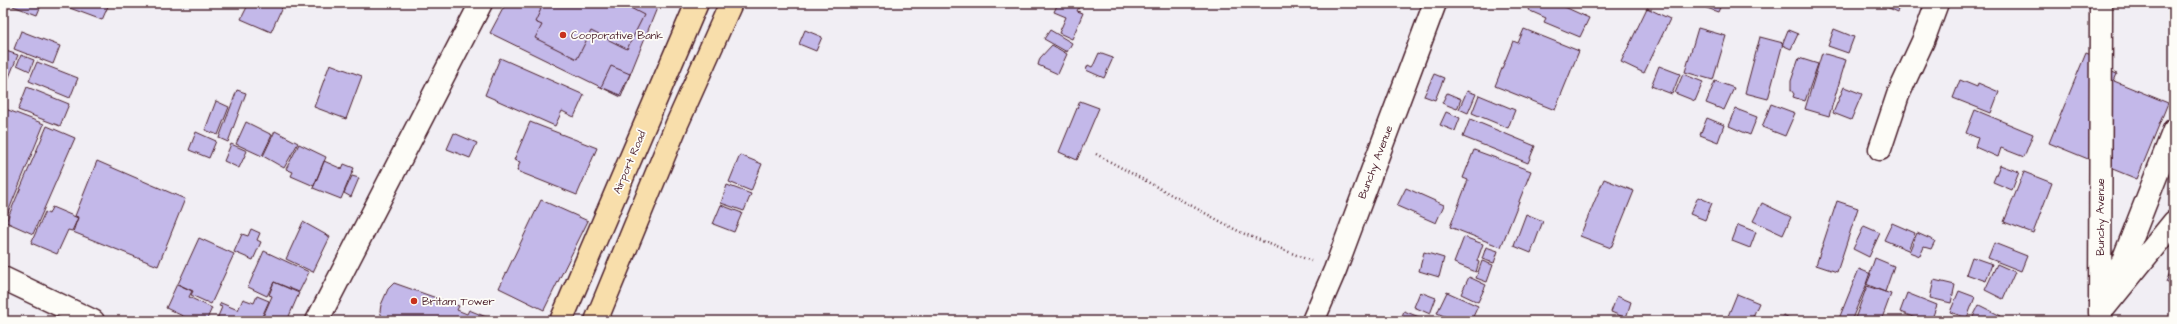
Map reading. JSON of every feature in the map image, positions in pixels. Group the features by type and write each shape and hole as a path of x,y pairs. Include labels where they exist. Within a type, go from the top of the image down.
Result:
{"main road":[{"name":"Airport Road","path":"561,321 697,3"},
{"path":"596,321 677,124 731,3"}],"street":[{"path":"317,321 481,3"},
{"name":"Bunchy Avenue","path":"1313,321 1335,270 1435,3"},
{"path":"1880,149 1898,95 1923,41 1937,3"},
{"name":"Bunchy Avenue","path":"2098,317 2101,3"},
{"path":"2098,317 2118,277 2174,130"},
{"path":"2098,317 2174,222"},
{"path":"3,278 93,321"}],"path":[{"path":"1096,154 1240,232 1335,270"}],"building":[{"path":"14,3 42,3 37,15 13,6"},
{"path":"69,3 109,4 102,20 67,7"},
{"path":"249,3 284,3 271,32 241,19"},
{"path":"506,3 659,3 621,97 490,33"},
{"name":"Cooporative Bank","path":"532,3 621,3 644,15 627,49 591,31 577,59 535,38 542,25 535,22 541,9"},
{"path":"1058,3 1081,3 1077,11 1083,13 1072,39 1059,33 1066,17 1054,12"},
{"path":"1531,3 1556,3 1589,18 1580,37 1544,22 1546,18 1528,10"},
{"path":"1706,3 1722,3 1718,12 1704,7"},
{"path":"1883,3 1901,3 1898,12 1882,5"},
{"path":"1647,8 1670,19 1644,73 1621,62"},
{"path":"1698,28 1726,36 1713,80 1685,72"},
{"path":"1524,29 1579,51 1555,110 1495,86 1513,41 1518,43"},
{"path":"1834,29 1854,37 1848,53 1828,46"},
{"path":"805,30 822,37 816,51 799,44"},
{"path":"1050,30 1072,43 1067,52 1044,39"},
{"path":"1788,30 1798,34 1791,49 1782,45"},
{"path":"21,31 60,46 53,64 14,49"},
{"path":"1760,37 1783,43 1768,99 1745,93"},
{"path":"1052,45 1067,54 1058,74 1038,65 1040,58"},
{"path":"3,50 18,55 3,92"},
{"path":"1099,53 1113,58 1104,78 1086,70 1088,65 1092,67"},
{"path":"1822,53 1846,60 1829,116 1805,109"},
{"path":"2086,53 2110,63 2107,70 2117,74 2114,81 2168,103 2137,179 2049,143"},
{"path":"21,55 34,60 30,71 17,65"},
{"path":"500,58 584,95 574,117 562,111 555,126 485,95"},
{"path":"1799,58 1818,64 1805,101 1793,97 1794,94 1791,90 1791,81"},
{"path":"37,62 78,78 70,98 29,81"},
{"path":"330,64 362,76 346,119 314,107"},
{"path":"611,66 630,74 620,95 601,87"},
{"path":"1659,66 1680,74 1672,94 1651,86"},
{"path":"1434,74 1444,78 1435,100 1424,96"},
{"path":"1683,74 1703,82 1695,101 1675,93"},
{"path":"1960,80 1977,87 1978,83 1999,92 1991,113 1953,98"},
{"path":"1715,81 1734,88 1724,110 1706,103"},
{"path":"27,87 69,104 60,126 18,110"},
{"path":"1844,87 1862,94 1851,120 1833,113"},
{"path":"237,90 246,93 228,142 219,138"},
{"path":"1467,91 1476,94 1468,113 1459,109"},
{"path":"1447,93 1461,99 1457,109 1442,103"},
{"path":"1479,95 1515,110 1508,128 1472,113"},
{"path":"216,101 229,107 218,135 205,130"},
{"path":"1080,101 1099,108 1077,160 1059,152"},
{"path":"1771,104 1795,113 1785,136 1762,127"},
{"path":"3,108 44,124 4,222 3,222"},
{"path":"1736,109 1757,117 1750,135 1729,126"},
{"path":"1975,110 2033,134 2024,157 2001,148 1998,157 1975,147 1978,138 1966,133"},
{"path":"1446,112 1460,118 1455,131 1440,125"},
{"path":"1707,118 1724,125 1718,142 1700,135"},
{"path":"1470,119 1535,146 1528,163 1463,137"},
{"path":"246,122 272,135 262,156 236,144"},
{"path":"530,122 597,148 577,195 517,171 520,162 514,160"},
{"path":"47,126 75,138 33,234 6,222"},
{"path":"275,131 298,143 284,168 263,156"},
{"path":"196,132 216,141 209,158 189,150"},
{"path":"454,133 477,143 470,158 447,149"},
{"path":"231,144 247,151 239,168 224,161"},
{"path":"299,144 326,157 314,186 291,176 293,172 286,169"},
{"path":"1474,150 1531,171 1501,247 1450,227 1468,180 1463,178"},
{"path":"740,155 762,164 751,191 729,182"},
{"path":"97,161 185,199 158,266 73,232 78,217 75,216"},
{"path":"324,161 342,169 344,164 354,168 341,199 313,188"},
{"path":"2000,165 2019,172 2012,190 1993,182"},
{"path":"2024,172 2052,183 2033,233 2004,222"},
{"path":"352,176 359,178 351,197 344,193"},
{"path":"1604,179 1634,191 1611,248 1580,236"},
{"path":"727,185 751,194 744,211 721,203"},
{"path":"1406,188 1444,205 1436,223 1397,206"},
{"path":"1698,197 1712,203 1705,220 1690,214"},
{"path":"541,200 588,221 544,310 499,288"},
{"path":"1837,201 1858,208 1837,272 1816,265"},
{"path":"1762,203 1791,217 1783,235 1753,221"},
{"path":"721,205 742,213 734,232 713,224"},
{"path":"52,207 78,218 72,231 68,230 57,254 31,243 45,212 49,214"},
{"path":"1526,214 1543,221 1531,253 1514,246"},
{"path":"303,222 330,237 313,272 286,259"},
{"path":"1892,223 1915,233 1908,250 1884,240"},
{"path":"1738,225 1756,232 1750,248 1732,241"},
{"path":"1864,226 1880,233 1869,257 1853,249"},
{"path":"251,229 260,233 257,240 261,242 253,260 234,252 242,234 248,236"},
{"path":"1917,233 1935,241 1931,249 1924,247 1920,256 1909,252"},
{"path":"1464,237 1483,244 1477,261 1479,262 1476,272 1454,263"},
{"path":"199,238 234,254 211,304 191,295 193,291 178,284"},
{"path":"1994,243 2027,256 2021,271 1988,258"},
{"path":"1486,247 1498,251 1494,263 1482,259"},
{"path":"264,251 309,272 299,292 274,282 267,296 248,287"},
{"path":"1424,252 1444,258 1439,277 1419,271"},
{"path":"1972,257 1992,264 1986,281 1966,274"},
{"path":"1875,258 1894,266 1885,292 1866,284"},
{"path":"1482,261 1493,265 1487,282 1476,278"},
{"path":"2174,263 2174,286 2166,282"},
{"path":"1997,264 2015,272 2003,299 1985,290"},
{"path":"1859,269 1871,274 1851,321 1838,321"},
{"path":"1469,277 1486,285 1478,302 1461,294"},
{"path":"1934,280 1955,285 1951,303 1930,298"},
{"path":"274,282 299,293 287,321 261,321 272,296 269,295"},
{"name":"Britam Tower","path":"394,283 459,306 457,310 467,314 469,310 496,321 383,321 380,311 381,305 388,289"},
{"path":"177,284 192,291 189,297 212,308 206,321 193,321 166,308"},
{"path":"1867,286 1891,294 1881,321 1854,321"},
{"path":"1959,291 1975,297 1967,318 1950,312"},
{"path":"1420,292 1436,298 1430,314 1414,307"},
{"path":"1447,292 1478,306 1471,321 1456,321 1437,313"},
{"path":"1907,293 1937,305 1931,321 1923,321 1900,312"},
{"path":"1737,294 1759,303 1751,321 1726,321"},
{"path":"257,296 269,301 260,321 216,321 222,307 219,306 221,303 238,310 243,299 254,303"},
{"path":"1617,296 1631,302 1626,318 1611,312"},
{"path":"1979,305 2001,316 1999,321 1971,321"},
{"path":"1404,311 1419,317 1417,321 1400,321"},
{"path":"1783,315 1797,321 1780,321"},
{"path":"1952,316 1961,320 1961,321 1950,321"}],"place":[{"name":"Cooporative Bank","path":"563,35"},
{"name":"Britam Tower","path":"414,301"}]}
